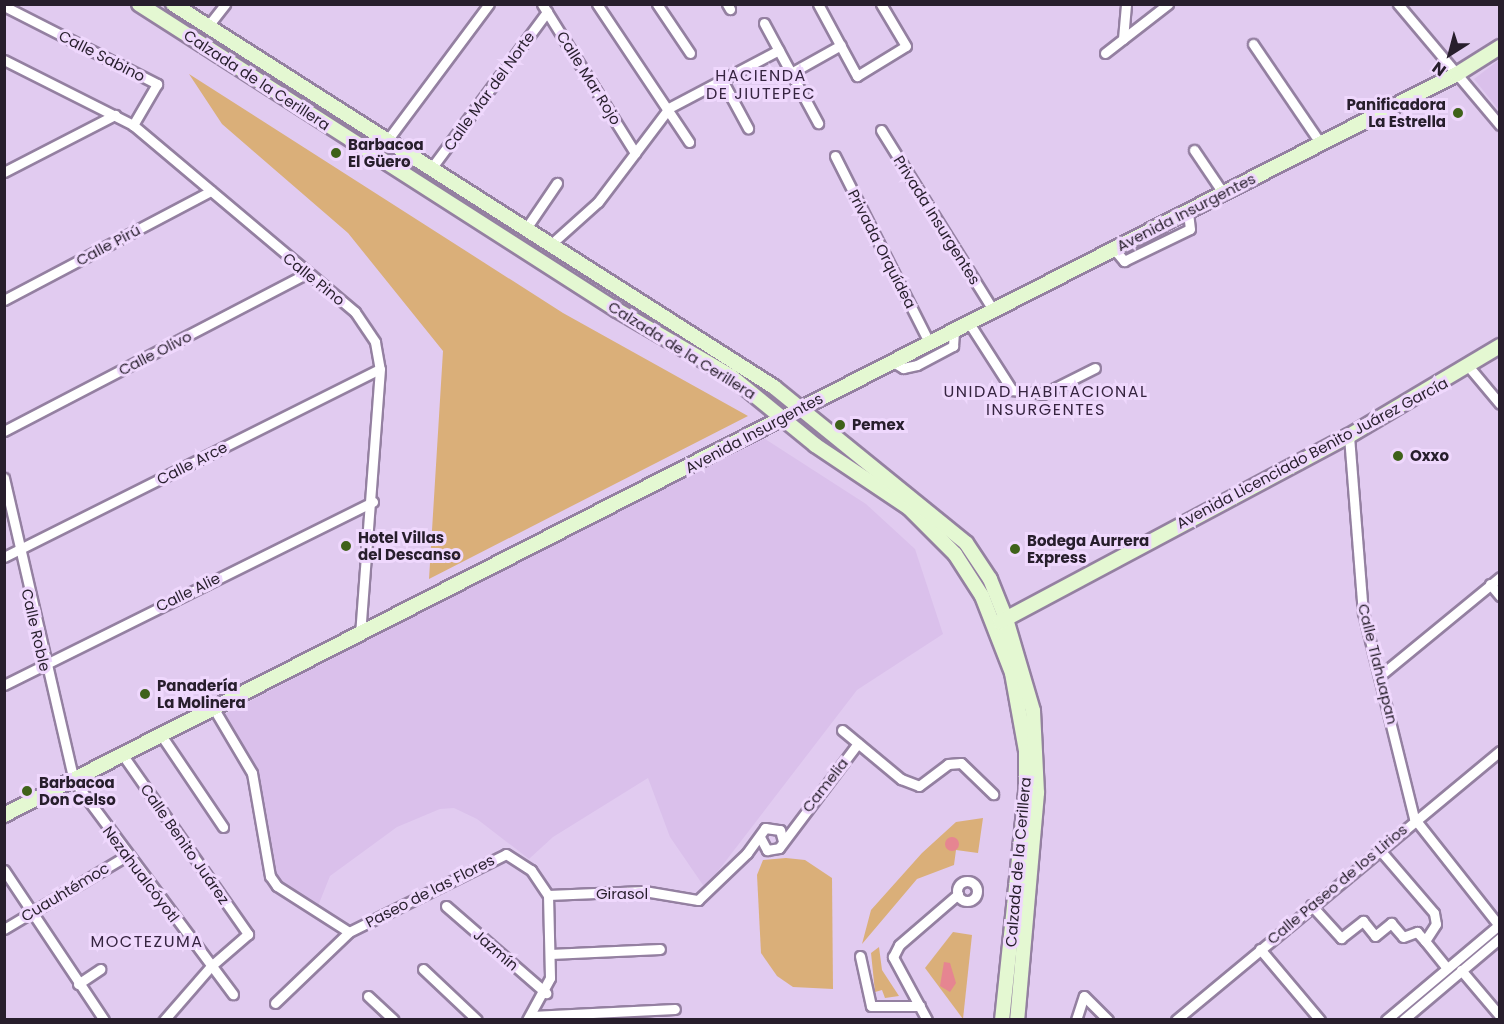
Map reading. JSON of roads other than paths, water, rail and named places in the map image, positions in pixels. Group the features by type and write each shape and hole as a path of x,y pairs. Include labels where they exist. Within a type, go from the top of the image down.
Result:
{"main road":[{"name":"Calzada de la Cerillera","path":"139,4 617,310 732,377 784,419 909,508 956,554 1000,622"},
{"name":"Calzada de la Cerillera","path":"173,4 801,409 966,543 990,579 1000,622 1033,711 1037,793 1017,1020"},
{"name":"Avenida Insurgentes","path":"4,815 784,419 928,342 954,331 1321,144 1457,74 1500,46"},
{"name":"Avenida Licenciado Benito Juárez García","path":"1000,622 1349,436 1469,367 1500,345"},
{"name":"Calzada de la Cerillera","path":"1002,1019 1026,792 1026,751 1018,670"}],"street":[{"path":"208,26 225,4"},
{"path":"386,142 489,4"},
{"path":"597,4 669,108 689,142"},
{"path":"657,4 690,53"},
{"path":"818,4 857,76 906,46 881,4"},
{"path":"1123,39 1126,4"},
{"path":"1105,53 1167,4"},
{"path":"1398,4 1500,125"},
{"name":"Calle Sabino","path":"4,6 157,84 133,125"},
{"name":"Calle Mar Rojo","path":"545,8 635,153"},
{"name":"Calle Mar del Norte","path":"430,170 545,8"},
{"path":"1124,16 1143,23"},
{"path":"764,23 818,123"},
{"path":"1253,44 1321,144"},
{"path":"791,73 841,45"},
{"path":"550,245 598,202 669,108 779,50"},
{"name":"Calle Pino","path":"4,60 133,125 306,274 355,312 375,342 380,369 373,502 360,635"},
{"path":"722,80 747,128"},
{"path":"4,172 115,115"},
{"name":"Privada Insurgentes","path":"881,130 993,310"},
{"path":"1194,150 1223,193"},
{"name":"Privada Orquídea","path":"835,156 928,342"},
{"path":"525,230 557,183"},
{"name":"Calle Pirú","path":"4,300 211,191"},
{"name":"Calle Olivo","path":"4,431 306,274"},
{"path":"969,323 1012,390 1043,394 1095,368"},
{"path":"892,362 903,368 917,365 953,346 954,331"},
{"path":"1469,367 1500,404"},
{"name":"Calle Arce","path":"4,557 380,369"},
{"name":"Calle Tlahuapan","path":"1349,436 1363,612 1382,674 1414,818"},
{"name":"Calle Roble","path":"4,478 44,665 74,781"},
{"name":"Calle Alie","path":"4,686 373,502"},
{"path":"1382,674 1500,577"},
{"path":"1490,584 1500,596"},
{"path":"214,710 252,773 270,876 277,886 349,932 275,1004"},
{"name":"Camelia","path":"842,730 858,744 919,786 948,764 961,763 993,794"},
{"path":"161,735 223,826"},
{"name":"Camelia","path":"783,841 858,744"},
{"name":"Calle Paseo de los Lirios","path":"1176,1020 1414,818 1500,751"},
{"name":"Calle Benito Juárez","path":"122,754 248,934 211,966"},
{"name":"Nezahualcóyotl","path":"74,781 126,856 233,994"},
{"path":"1386,1020 1499,925 1414,818"},
{"path":"747,853 765,828 780,830 792,827"},
{"path":"747,853 764,848 775,850 783,841 780,830"},
{"path":"759,837 764,848"},
{"path":"1379,849 1434,913 1436,924 1425,941"},
{"name":"Girasol","path":"548,895 644,891 698,900 747,853"},
{"name":"Paseo de las Flores","path":"349,932 506,854 531,870 548,895"},
{"name":"Cuauhtémoc","path":"4,929 126,856"},
{"path":"4,870 29,914 105,1020"},
{"path":"927,1020 893,957 899,945 958,894"},
{"path":"529,1018 546,993 550,954 548,895"},
{"path":"1311,905 1341,938 1363,921 1375,936 1391,923 1403,937 1418,932 1447,968"},
{"name":"Jazmín","path":"446,906 546,993"},
{"path":"1402,1020 1500,938"},
{"path":"550,954 660,949"},
{"path":"1260,949 1320,1020"},
{"path":"860,956 871,1006 920,1006"},
{"path":"164,1020 211,966"},
{"path":"78,984 100,969"},
{"path":"423,969 477,1020"},
{"path":"1461,970 1500,1016"},
{"path":"368,996 394,1020"},
{"path":"1076,1020 1084,996 1108,1020"},
{"path":"529,1018 581,1018 675,1010"}],"place":[{"name":"Panificadora La Estrella","path":"1458,113"},
{"name":"Barbacoa El Güero","path":"336,153"},
{"name":"Pemex","path":"840,425"},
{"name":"Oxxo","path":"1398,456"},
{"name":"Hotel Villas del Descanso","path":"346,546"},
{"name":"Bodega Aurrera Express","path":"1015,549"},
{"name":"Panadería La Molinera","path":"145,694"},
{"name":"Barbacoa Don Celso","path":"27,791"}],"district":[{"name":"HACIENDA DE JIUTEPEC","path":"761,85"},
{"name":"UNIDAD HABITACIONAL INSURGENTES","path":"1046,401"},
{"name":"MOCTEZUMA","path":"147,942"}]}
